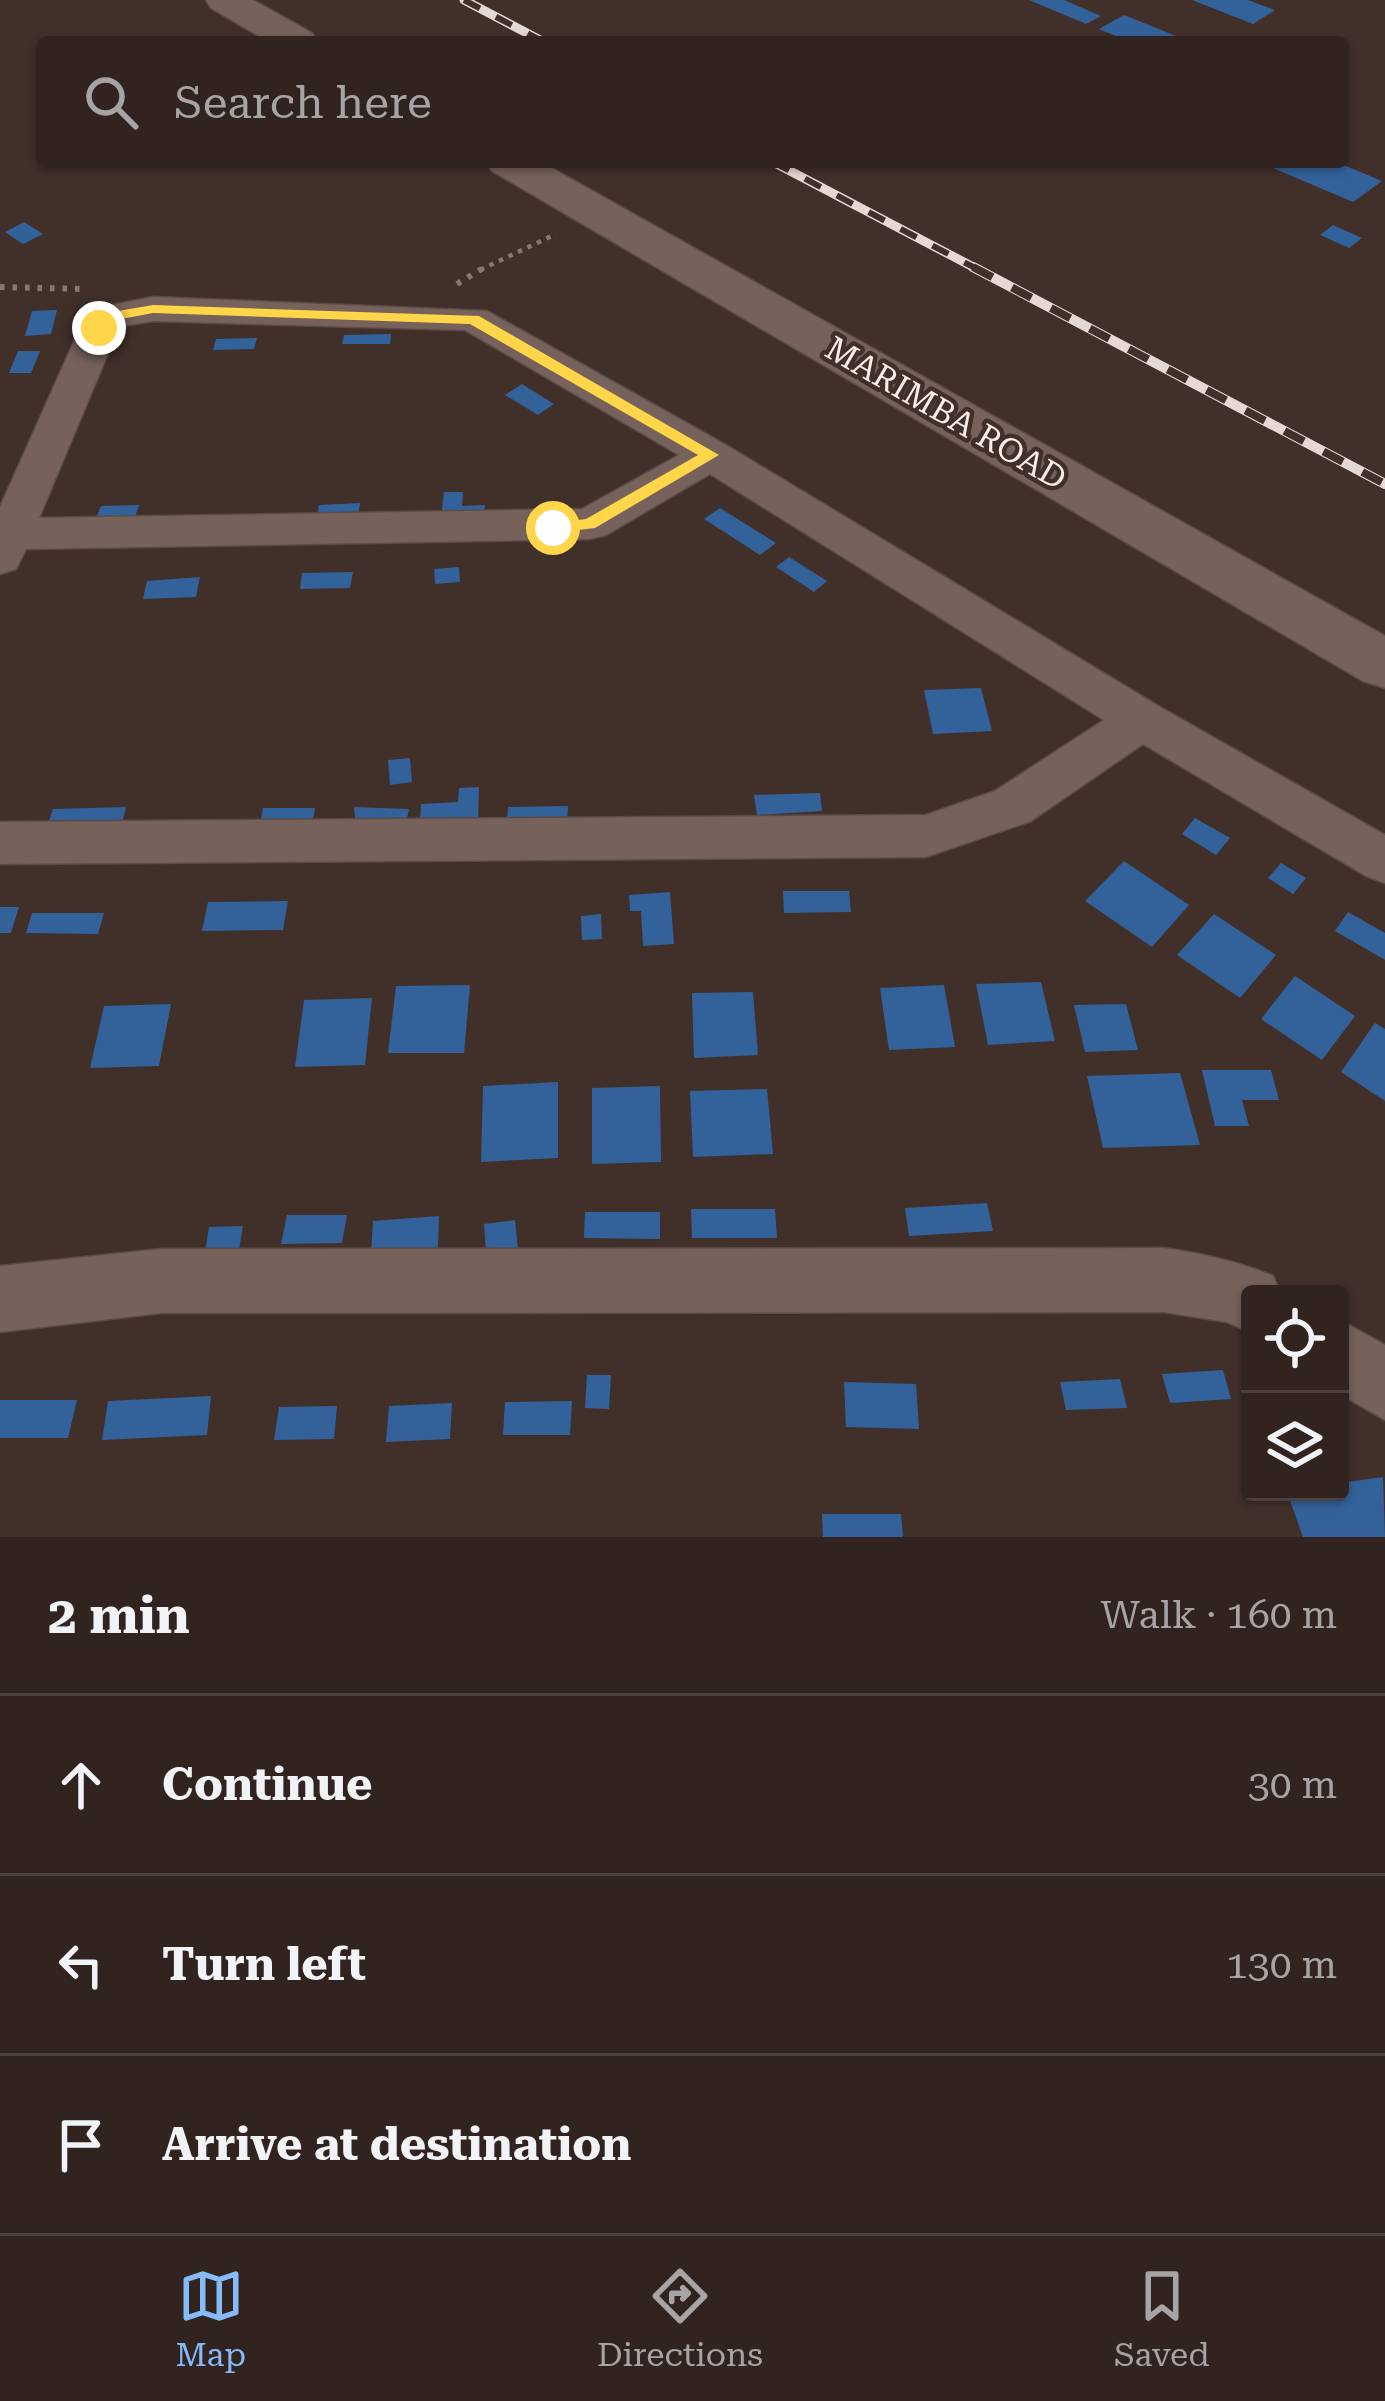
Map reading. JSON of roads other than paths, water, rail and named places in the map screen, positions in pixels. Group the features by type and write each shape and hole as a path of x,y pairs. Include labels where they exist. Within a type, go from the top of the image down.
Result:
{"street":[{"path":"225,0 288,36"},
{"name":"MARIMBA ROAD","path":"519,168 1385,664"},
{"path":"711,455 590,524 5,546 99,328 111,316 153,309 473,319 711,455 1142,720 1385,862"},
{"path":"0,842 926,836 1013,806 1142,720"},
{"path":"0,1299 161,1281 1164,1280 1241,1295"},
{"path":"1349,1360 1385,1386"}],"railway":[{"path":"464,0 533,36"},
{"path":"784,168 979,270"},
{"path":"973,267 1385,484"}]}
